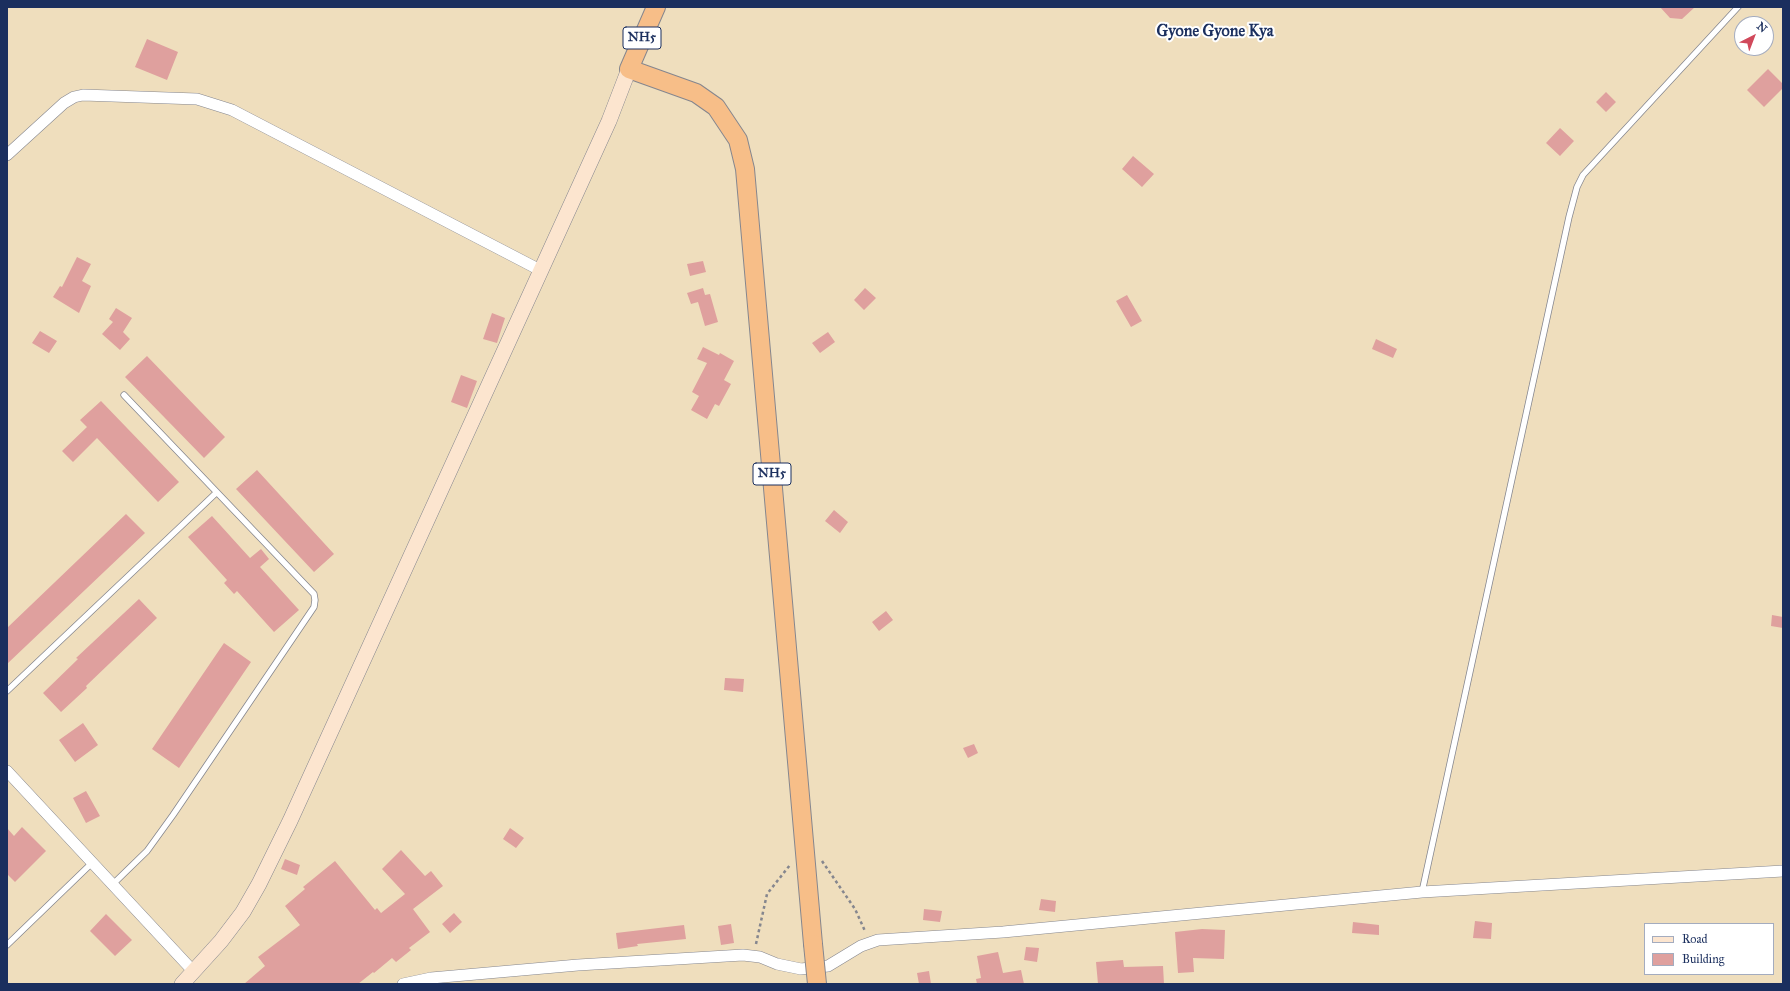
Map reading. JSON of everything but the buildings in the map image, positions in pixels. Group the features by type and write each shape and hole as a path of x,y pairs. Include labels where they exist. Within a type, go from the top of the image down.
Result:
{"highway":[{"name":"NH5","path":"656,7 628,69 696,93 716,107 738,140 745,169 817,984"}],"main road":[{"path":"182,984 221,941 243,912 263,877 290,821 609,121 628,69"}],"street":[{"path":"7,155 64,103 74,97 83,95 198,99 232,110 540,270"},
{"path":"7,771 194,972"},
{"path":"403,984 431,978 578,965 736,955 760,957 793,968 808,968 828,966 861,946 878,940 1003,932 1422,892 1783,871"}],"lane":[{"path":"1422,892 1569,217 1577,187 1587,171 1738,7"},
{"path":"113,884 147,851 169,821 314,607 314,594 124,395"},
{"path":"7,691 216,493"},
{"path":"7,945 93,862"}],"path":[{"path":"753,956 767,894 796,856 805,850 820,859 829,870 855,909 871,943"}],"district":[{"name":"Gyone Gyone Kya","path":"1215,32"}]}
